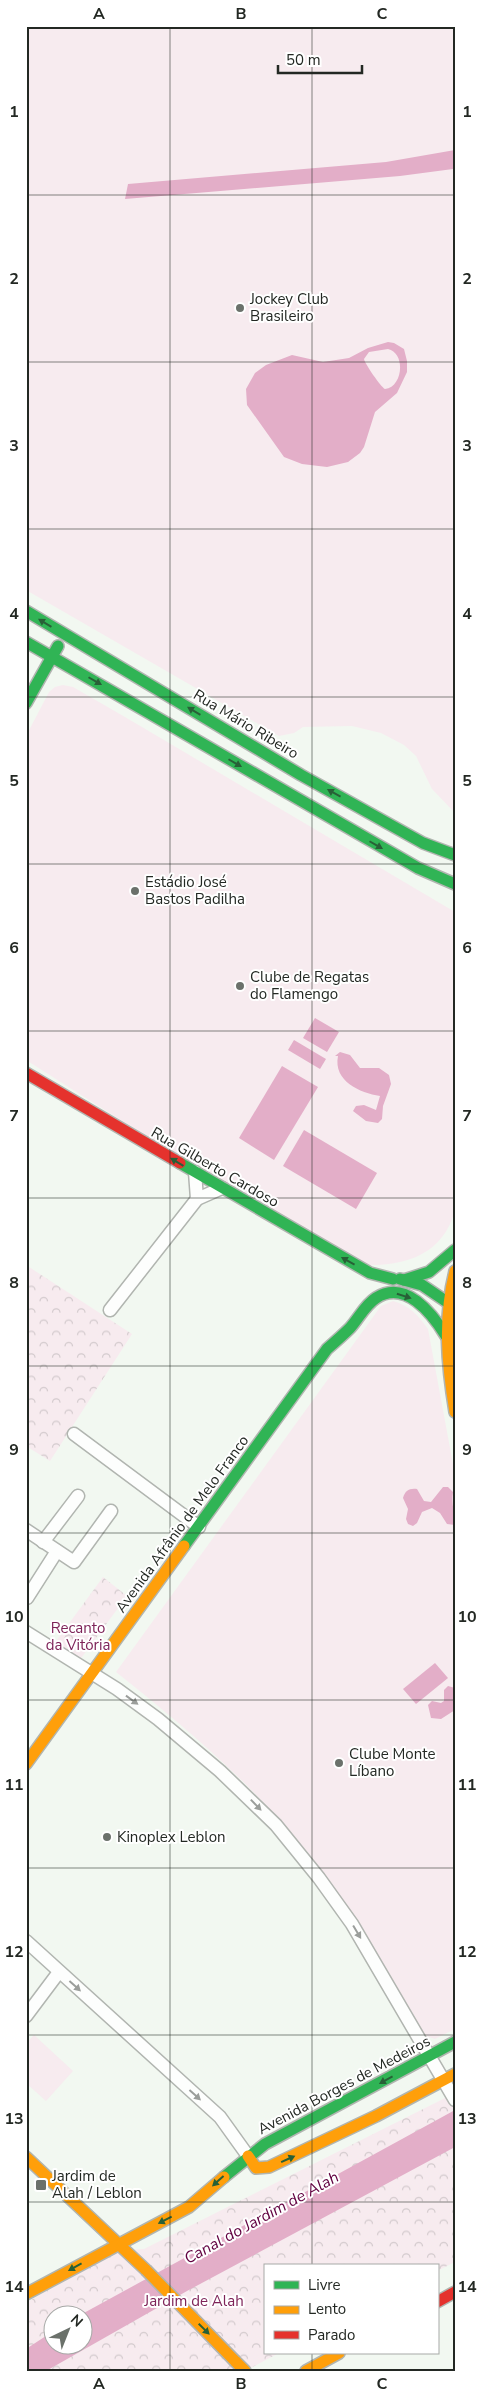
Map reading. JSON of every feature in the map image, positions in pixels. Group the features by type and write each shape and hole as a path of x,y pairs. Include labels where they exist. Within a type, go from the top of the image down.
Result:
{"main road":[{"name":"Rua Mário Ribeiro","path":"26,611 336,794 423,843 455,855"},
{"path":"26,704 64,634"},
{"path":"26,642 383,848 454,884"},
{"name":"Rua Gilberto Cardoso","path":"26,1073 358,1267 398,1280"},
{"path":"366,1290 429,1272 455,1250"},
{"path":"455,1271 447,1302 446,1336 447,1362 455,1412"},
{"path":"398,1280 422,1285 447,1302 455,1312"},
{"name":"Avenida Afrânio de Melo Franco","path":"327,1349 350,1327 370,1303 387,1293 402,1294 420,1303 435,1318 446,1336"},
{"name":"Avenida Afrânio de Melo Franco","path":"26,1764 327,1349 341,1320"},
{"name":"Avenida Borges de Medeiros","path":"26,2294 118,2243 189,2207 248,2156 455,2042"},
{"path":"248,2156 256,2168 269,2167 368,2120 455,2074"},
{"path":"26,2157 146,2270 245,2371"},
{"path":"438,2301 455,2292"},
{"path":"306,2371 337,2354"}],"street":[{"path":"195,1172 197,1199"},
{"path":"110,1310 197,1199 222,1188"},
{"path":"74,1434 198,1527"},
{"path":"43,1542 78,1496"},
{"path":"26,1530 74,1562 111,1511"},
{"path":"27,1598 57,1551"},
{"path":"26,1632 136,1702 193,1747 250,1798 319,1878 352,1924 455,2100"},
{"path":"26,1941 220,2118 248,2156"},
{"path":"26,2016 59,1972"}],"green space":[{"name":"Jockey Club Brasileiro","path":"26,26 455,26 455,813 432,789 416,756 404,745 381,733 352,726 303,727 294,733 279,736 26,590"},
{"name":"Clube de Regatas do Flamengo","path":"63,685 73,687 125,717 455,912 455,1211 449,1226 432,1248 408,1260 379,1265 364,1265 130,1126 26,1060 26,736 49,692 55,687"},
{"path":"26,1265 132,1334 50,1461 26,1446"},
{"path":"393,1301 413,1312 428,1329 455,1475 455,2029 435,2039 423,2035 374,1949 347,1907 297,1839 224,1763 116,1672 381,1306"},
{"name":"Recanto da Vitória","path":"103,1577 127,1596 79,1661 54,1644"},
{"path":"34,2035 73,2071 46,2101 26,2083 26,2044"},
{"name":"Jardim de Alah","path":"455,2093 455,2262 438,2270 438,2264 264,2264 264,2354 277,2354 245,2371 26,2371 26,2303 113,2251 144,2249"}],"water":[{"path":"455,150 455,168 453,169 400,176 125,199 128,184 386,162"},
{"path":"388,342 404,349 407,372 397,393 375,412 364,447 360,453 348,462 327,467 302,464 284,457 247,405 246,389 255,373 266,365 292,355 323,362 349,358 368,348","holes":["388,349 394,352 400,363 399,377 391,387 385,389 373,375 364,359 369,352"]},
{"path":"315,1018 339,1032 327,1052 303,1038"},
{"path":"294,1040 326,1059 320,1069 288,1050"},
{"path":"340,1052 350,1055 360,1068 379,1068 389,1075 391,1084 383,1106 382,1119 378,1123 366,1121 353,1111 356,1106 364,1105 376,1110 380,1096 357,1089 344,1079 338,1065 338,1056 335,1056"},
{"path":"282,1066 318,1087 274,1160 239,1138"},
{"path":"304,1130 377,1173 356,1209 283,1166"},
{"path":"443,1487 448,1487 453,1492 452,1501 455,1525 447,1524 440,1513 432,1508 422,1512 417,1523 413,1526 408,1524 406,1519 408,1509 403,1498 406,1492 417,1489 424,1501 431,1502"},
{"path":"435,1663 448,1678 416,1704 403,1689"},
{"path":"448,1686 455,1688 455,1710 441,1719 431,1718 428,1705 432,1701 441,1703 444,1701 444,1690"},
{"name":"Canal do Jardim de Alah","path":"455,2110 455,2147 187,2291 92,2345 92,2309"},
{"path":"42,2339 42,2354 76,2354 46,2371 26,2371 26,2349"}],"traffic: fast":[{"path":"26,611 301,775 423,843 455,855"},
{"path":"26,642 418,868 455,884"},
{"path":"26,703 58,646"},
{"path":"180,1163 370,1273 393,1279"},
{"path":"404,1280 429,1272 455,1250"},
{"path":"400,1279 422,1285 447,1302"},
{"path":"184,1546 327,1349 350,1328 372,1301 387,1293 407,1296 417,1301 425,1309 446,1336"},
{"path":"224,2177 265,2144 455,2042"}],"traffic: slow":[{"path":"455,1271 451,1289 448,1324 448,1359 455,1412"},
{"path":"26,1764 184,1546"},
{"path":"248,2156 256,2168 269,2167 376,2116 455,2074"},
{"path":"26,2157 146,2270"},
{"path":"26,2294 189,2207 224,2177"},
{"path":"146,2270 235,2361"},
{"path":"306,2371 337,2354"},
{"path":"235,2361 245,2371"}],"traffic: jam":[{"path":"26,1073 180,1163"},
{"path":"438,2301 455,2292"}],"place":[{"name":"Jockey Club Brasileiro","path":"240,308"},
{"name":"Estádio José Bastos Padilha","path":"135,891"},
{"name":"Clube de Regatas do Flamengo","path":"240,986"},
{"name":"Clube Monte Líbano","path":"339,1763"},
{"name":"Kinoplex Leblon","path":"107,1837"},
{"name":"Jardim de Alah / Leblon","path":"41,2185"}]}
